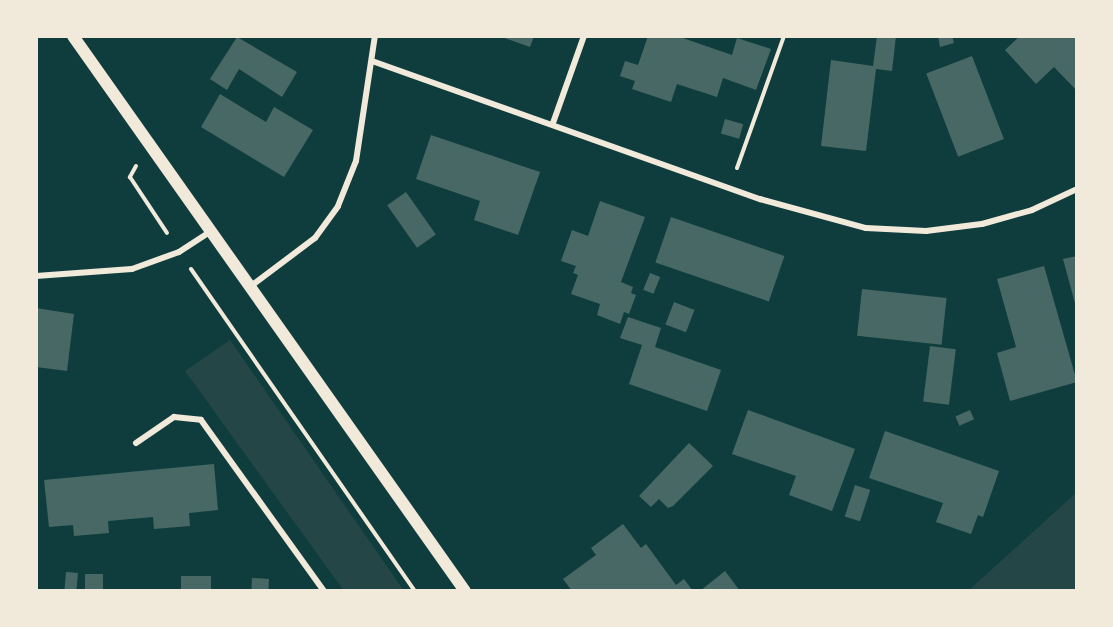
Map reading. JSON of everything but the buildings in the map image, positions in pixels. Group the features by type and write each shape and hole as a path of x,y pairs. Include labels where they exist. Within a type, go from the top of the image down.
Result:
{"main road":[{"path":"72,36 465,591"}],"street":[{"path":"251,286 315,238 338,206 356,161 375,36"},
{"path":"554,123 584,36"},
{"path":"372,61 554,123 793,209 866,228 926,231 982,224 1032,210 1077,189"},
{"path":"36,276 132,269 179,252 211,231"},
{"path":"136,443 174,417 201,420 324,591"}],"path":[{"path":"731,186 784,36"},
{"path":"147,141 130,177 179,252 416,591"}],"shaded area":[{"path":"230,340 404,591 344,591 185,371"},
{"path":"1077,492 1077,591 968,591"}]}
